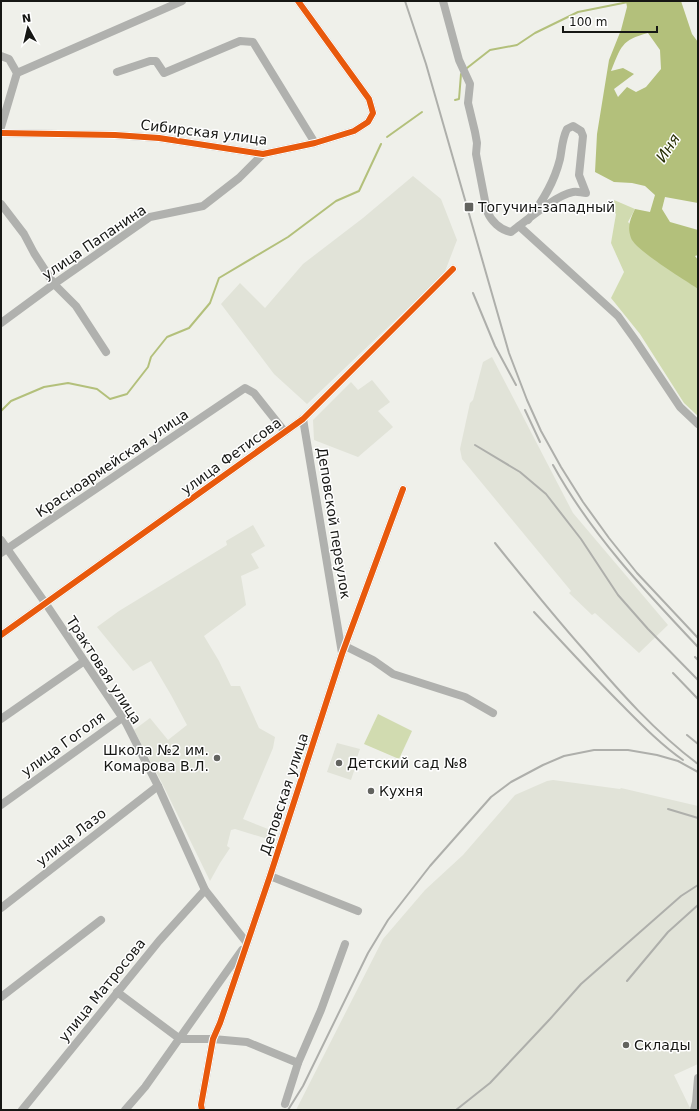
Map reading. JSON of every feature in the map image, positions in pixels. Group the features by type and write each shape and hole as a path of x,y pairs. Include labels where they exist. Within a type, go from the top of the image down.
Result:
{"street":[{"path":"17,73 182,1"},
{"name":"Сибирская улица","path":"1,133 115,135 159,138 263,154 315,143 354,131 368,122 373,113 370,99 298,1"},
{"path":"443,1 459,60 470,84 468,103 477,143 476,154 487,211 490,219 507,231 511,232 528,220 559,197 573,192 586,193 579,175 583,136 581,130 573,126 567,129 564,135 558,165 548,191 528,220"},
{"path":"117,72 150,61 156,61 164,73 240,41 253,42 315,143"},
{"path":"1,56 9,59 17,73 1,127"},
{"name":"улица Папанина","path":"1,323 150,217 203,206 239,178 263,154"},
{"path":"1,204 24,234 34,253 54,284 76,306 106,352"},
{"path":"519,226 618,316 680,407 698,424"},
{"name":"улица Фетисова","path":"1,635 303,419 453,269"},
{"name":"Красноармейская улица","path":"4,551 245,388 254,393 285,432"},
{"name":"Деповской переулок","path":"303,419 344,650"},
{"name":"Деповская улица","path":"202,1110 201,1105 213,1038 220,1023 270,876 344,650 403,489"},
{"name":"Трактовая улица","path":"1,540 4,551 46,604 122,718 158,786 205,890 247,943"},
{"path":"344,650 373,660 393,674 465,697 493,713"},
{"path":"1,719 84,662"},
{"name":"улица Гоголя","path":"1,805 122,718"},
{"name":"улица Лазо","path":"1,908 158,786"},
{"path":"270,876 358,911"},
{"name":"улица Матросова","path":"22,1110 159,941 205,890"},
{"path":"1,997 101,920"},
{"name":"Деповская улица","path":"126,1110 145,1088 247,943"},
{"path":"286,1104 298,1063 321,1010 345,944"},
{"path":"118,992 180,1039 213,1038 247,1042 298,1063"},
{"path":"694,1110 698,1078"}],"shaded area":[{"path":"413,176 441,199 457,240 444,274 307,404 274,374 221,304 240,283 265,308 303,264 363,218"},
{"path":"614,200 635,209 628,222 681,277 698,289 698,416 684,403 640,334 611,298 624,272 611,243 616,214 607,202"},
{"path":"492,357 573,513 668,625 639,653 595,613 592,615 569,593 571,591 462,459 460,449 470,403 473,400 483,362"},
{"path":"372,380 390,402 378,411 393,427 358,457 314,440 313,420 351,382 358,390"},
{"path":"253,525 265,546 251,554 259,568 241,576 246,605 204,636 219,661 231,686 240,686 259,728 275,737 273,748 243,819 273,831 271,840 235,829 231,830 227,846 230,848 210,881 134,730 150,718 168,740 187,725 151,661 133,671 97,627 119,611 227,545 226,541"},
{"path":"378,714 412,731 399,759 364,744"},
{"name":"Детский сад №8","path":"337,743 360,749 356,760 350,758 347,765 355,768 351,780 327,772"},
{"path":"553,780 621,788 698,806 698,1064 674,1075 690,1108 689,1110 296,1110 383,939 425,890 463,855 515,795 547,781"}],"water":[{"name":"Иня","path":"626,1 681,1 692,34 698,42 698,203 665,197 662,209 670,222 698,230 698,255 695,256 698,260 698,289 641,250 631,238 629,230 635,209 650,212 655,195 645,186 632,183 614,182 595,172 597,134 609,60 621,30 627,7","holes":["648,33 660,50 661,69 646,87 636,92 627,87 618,97 614,89 634,74 623,68 611,71 623,46 632,39"]}],"waterway":[{"path":"467,68 490,50 517,45 535,33 578,12 633,1"},
{"path":"455,100 459,99 461,74"},
{"path":"387,137 422,112"},
{"path":"1,411 11,401 44,387 68,383 97,389 110,399 127,394 148,367 151,357 167,337 189,328 210,303 219,278 288,237 336,201 359,191 381,144"}],"railway":[{"path":"405,1 426,64 509,353 541,431 583,502 609,538 637,573 698,638"},
{"path":"473,293 495,346 516,385"},
{"path":"525,410 540,442"},
{"path":"475,445 520,472 546,494 581,539 618,595 648,629 698,680"},
{"path":"553,465 584,515 601,538 638,583 698,647"},
{"path":"495,543 561,624 624,696 652,725 698,764"},
{"path":"534,612 635,718 658,740 683,760"},
{"path":"695,657 698,660"},
{"path":"673,673 698,699"},
{"path":"687,735 698,744"},
{"path":"288,1110 303,1086 368,953 388,920 430,866 491,797 511,782 543,765 564,756 594,750 628,750 657,755 678,761 698,772"},
{"path":"668,809 698,818"},
{"path":"456,1110 490,1083 581,984 681,896 698,885"},
{"path":"627,981 668,932 698,905"}],"cycle path":[{"path":"1,133 115,135 159,138 263,154 315,143 354,131 368,122 373,113 369,99 298,1"},
{"path":"1,635 303,419 453,269"},
{"path":"202,1110 201,1105 213,1039 220,1023 270,876 342,654 403,489"}],"place":[{"name":"Тогучин-западный","path":"469,207"},
{"name":"Школа №2 им. Комарова В.Л.","path":"217,758"},
{"name":"Детский сад №8","path":"339,763"},
{"name":"Кухня","path":"371,791"},
{"name":"Склады","path":"626,1045"}]}
